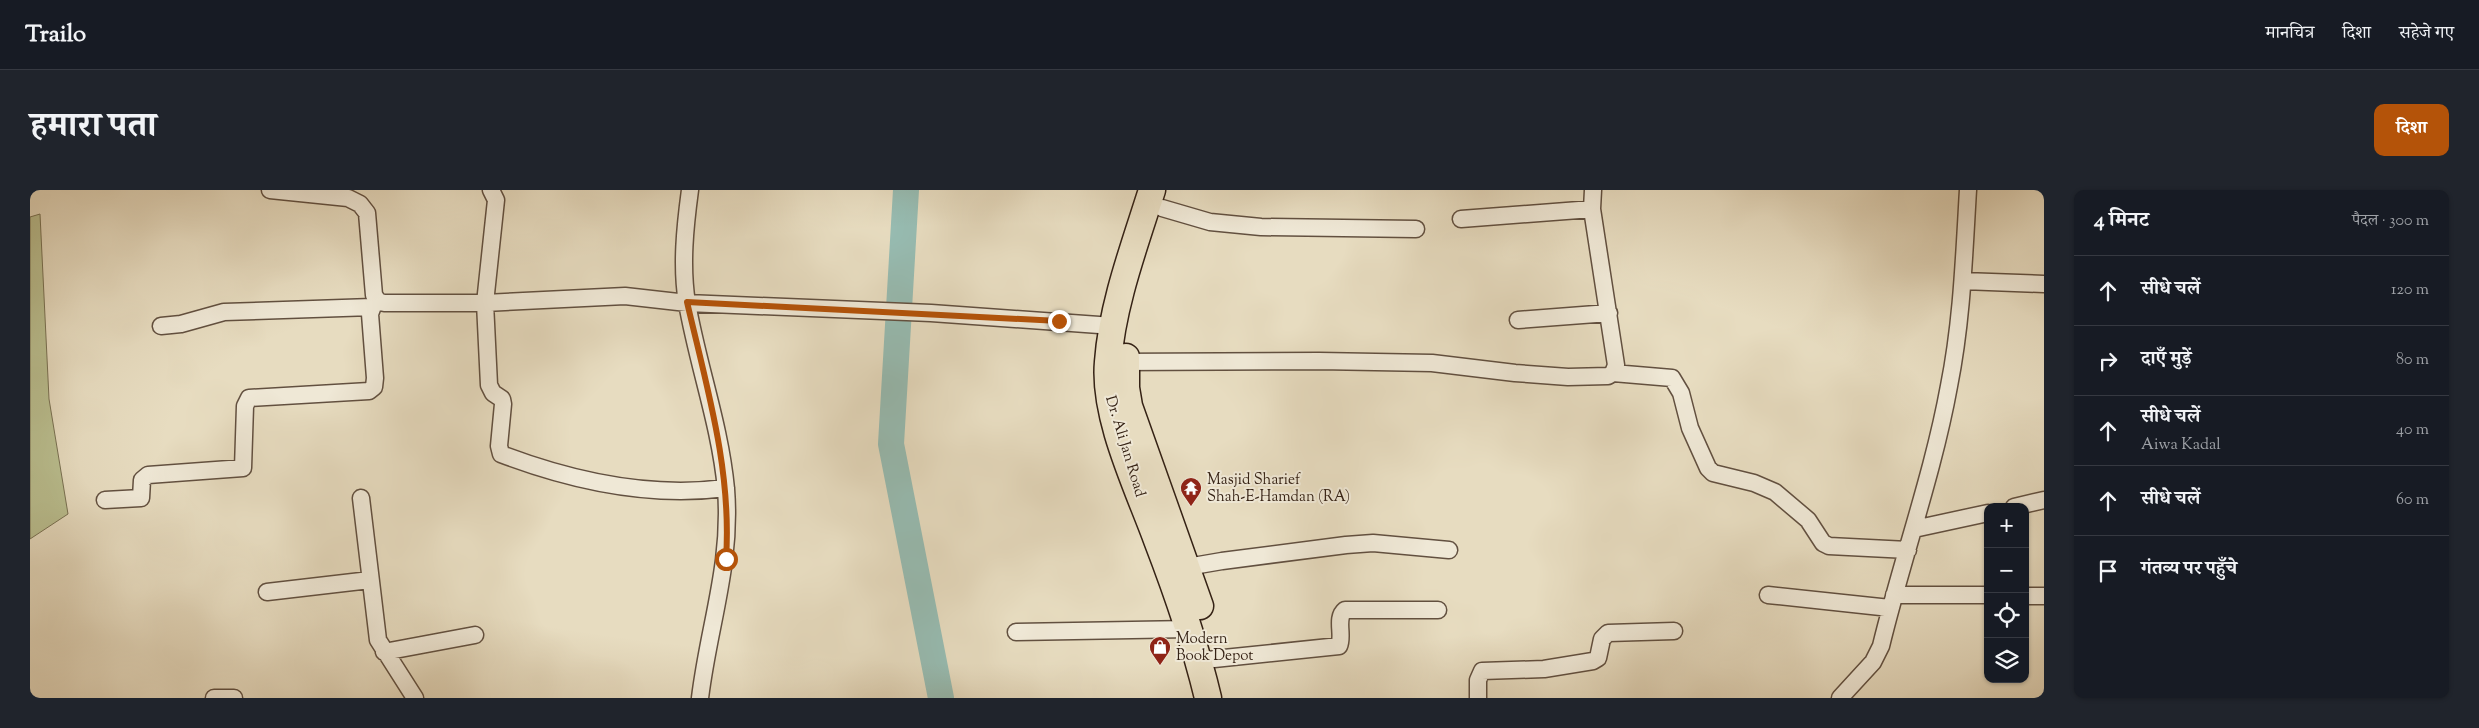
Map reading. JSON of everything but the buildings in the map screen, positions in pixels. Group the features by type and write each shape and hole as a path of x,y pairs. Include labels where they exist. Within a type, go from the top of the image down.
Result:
{"main road":[{"name":"Dr. Ali Jan Road","path":"1161,196 1113,326 1117,362 1126,388 1129,406 1187,567 1224,698"},
{"name":"Dr. Ali Jan Road","path":"1161,196 1125,347 1117,362 1109,401 1190,629 1208,698"}],"street":[{"path":"105,500 140,498 142,480 144,476 148,475 243,468 245,406 249,398 369,391 374,387 371,332 374,302 367,213 349,194 270,190"},
{"path":"491,190 496,200 496,208 484,303 489,385 493,393 502,399 503,404 499,446 501,454 584,479 656,491 680,492 726,488"},
{"path":"690,190 686,218 687,302 721,451 726,488 728,526 726,559 704,660 700,698"},
{"path":"1593,190 1592,209 1616,365 1613,373"},
{"path":"1840,698 1873,662 1881,646 1892,601 1914,529 1949,387 1959,328 1968,190"},
{"path":"1161,196 1210,222 1261,227 1416,229"},
{"path":"1461,219 1592,209"},
{"path":"1963,280 2044,284"},
{"path":"161,326 181,324 224,312 374,302 394,304 484,303 595,296 626,296 687,302 931,314 1113,326"},
{"path":"1518,320 1609,312"},
{"path":"1117,362 1432,363 1568,377 1602,377 1613,373 1672,378 1681,393 1690,428 1708,468 1713,473 1754,483 1775,492 1813,526 1823,543 1829,546 1908,550"},
{"path":"361,498 376,627 384,652 415,698"},
{"path":"2029,504 2044,500"},
{"path":"1914,529 1984,514"},
{"path":"1187,567 1222,560 1373,543 1449,550"},
{"path":"267,592 370,580"},
{"path":"1768,595 1892,601 1984,595"},
{"path":"2029,596 2044,596"},
{"path":"1214,659 1338,646 1340,642 1340,618 1345,610 1438,610"},
{"path":"1016,632 1190,629"},
{"path":"1478,698 1478,680 1482,671 1544,669 1593,661 1598,658 1602,639 1608,633 1674,631"},
{"path":"384,652 475,635"},
{"path":"214,698 234,698"}],"green space":[{"path":"40,214 49,399 68,514 30,539 30,217"}],"waterway":[{"path":"906,190 891,444 941,698"}],"place":[{"name":"Masjid Sharief Shah-E-Hamdan (RA)","path":"1191,507"},
{"name":"Modern Book Depot","path":"1160,666"}],"route":[{"path":"726,559 728,526 726,488 721,451 687,302 1059,321"}]}
